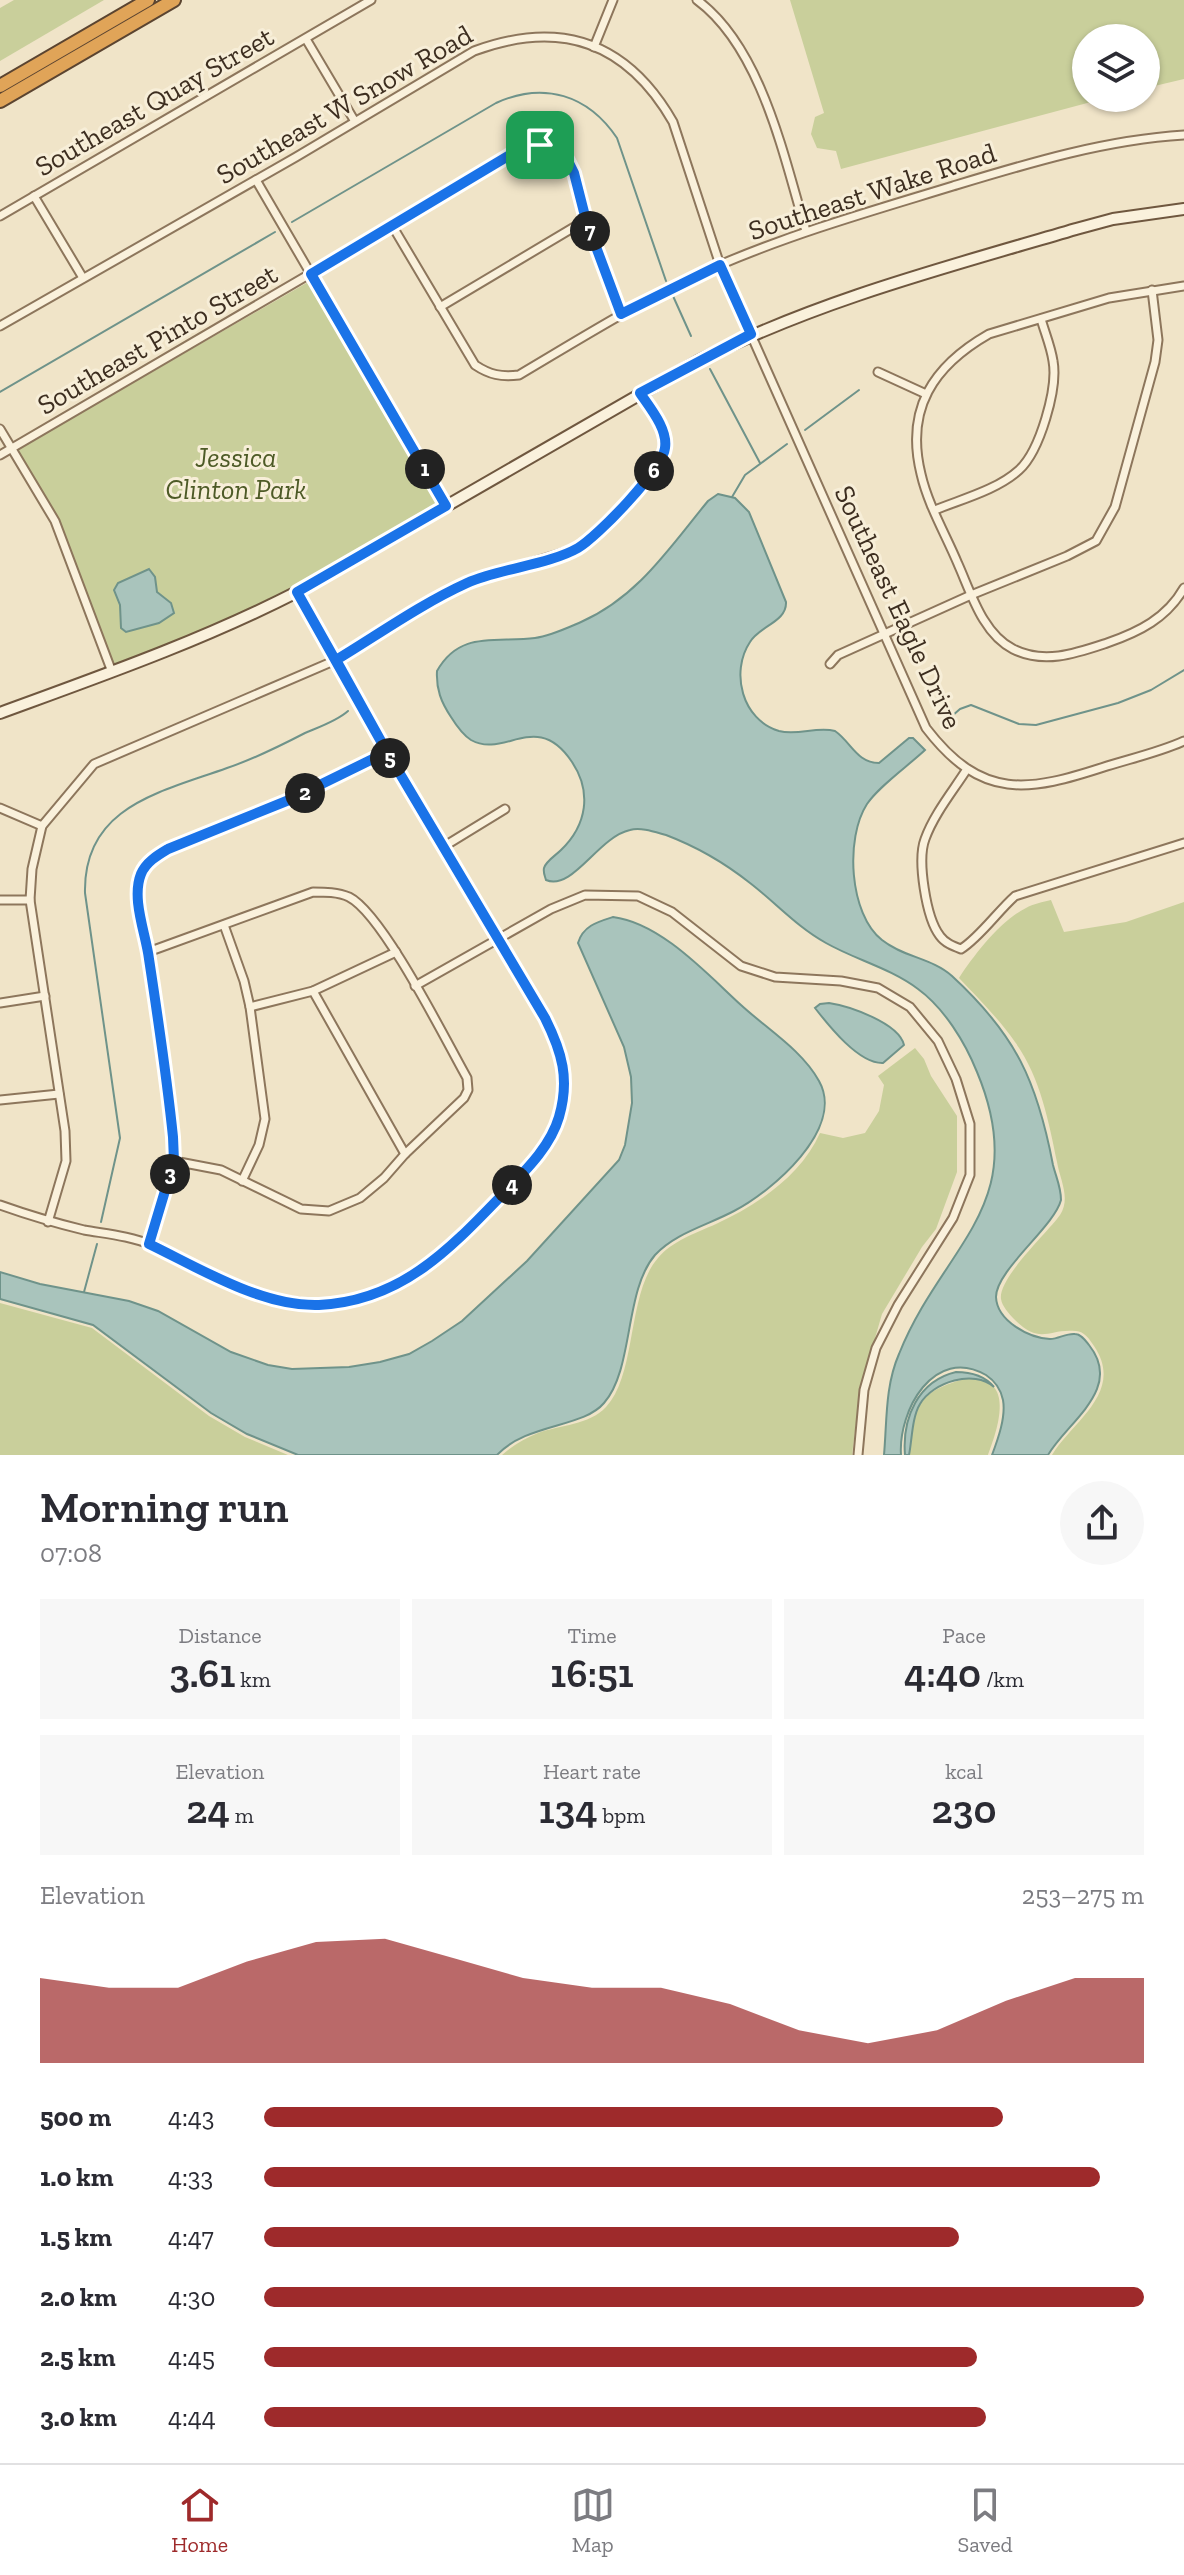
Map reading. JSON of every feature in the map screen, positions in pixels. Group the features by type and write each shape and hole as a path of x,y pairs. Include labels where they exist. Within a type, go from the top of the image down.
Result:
{"highway":[{"path":"0,86 148,0"},
{"path":"0,101 174,0"}],"street":[{"name":"Southeast Quay Street","path":"0,216 371,0"},
{"path":"594,47 613,0"},
{"path":"697,0 709,9 738,47 762,88 806,231"},
{"path":"709,9 715,0"},
{"name":"Southeast W Snow Road","path":"0,326 474,51 528,36 554,36 594,47 624,61 645,81 667,112 720,265 751,334"},
{"path":"306,39 354,120"},
{"name":"Southeast Wake Road","path":"393,227 475,365 490,374 504,377 519,375 621,314 720,265 806,231 1057,155 1103,144 1184,135"},
{"name":"Southeast Pinto Street","path":"0,455 529,146 556,149 567,159 621,314"},
{"path":"256,180 446,506"},
{"path":"34,196 83,278"},
{"path":"0,713 112,672 249,616 297,592 640,393 751,334 824,305 1076,229 1113,219 1184,209"},
{"path":"440,307 586,220"},
{"path":"1184,286 1109,298 989,334 971,344 945,366 926,394 917,419 916,447 921,477 971,595 987,625 1012,649 1046,658 1098,646 1142,629 1161,616 1184,588"},
{"path":"830,664 838,655 1096,541 1115,507 1155,362 1158,340 1152,290"},
{"path":"935,510 1007,479 1021,468 1035,446 1052,392 1054,362 1041,319"},
{"name":"Southeast Eagle Drive","path":"751,334 926,728 943,750 985,779 1006,786 1044,785 1184,741"},
{"path":"878,372 926,394"},
{"path":"48,1222 66,1161 65,1131 30,900 32,869 42,826 94,764 336,660 469,582 578,548 637,492 657,467 666,448 660,425 640,393"},
{"path":"0,429 55,521 112,672"},
{"path":"0,1205 48,1222 149,1244 247,1291 317,1305 371,1296 416,1274 451,1248 546,1145 558,1120 563,1096 564,1073 559,1046 297,592"},
{"path":"149,1244 174,1161 171,1111 139,891 141,874 151,860 168,849 289,800 387,752"},
{"path":"967,769 925,839 921,859 933,923 941,938 961,949 1015,896 1184,843"},
{"path":"0,808 42,826"},
{"path":"443,847 505,809"},
{"path":"148,952 313,892 350,897 366,910 396,952 467,1078 468,1090 464,1098 384,1178 360,1198 329,1211 301,1209 204,1165 174,1161"},
{"path":"415,986 551,909 585,895 638,896 672,912 741,966 775,977 841,981 878,988 910,1007 938,1041 956,1079 970,1124 970,1175 953,1218 898,1305 876,1348 864,1390 858,1455"},
{"path":"0,900 30,900"},
{"path":"224,925 250,1007 265,1119 259,1145 242,1181"},
{"path":"250,1007 313,991 396,952"},
{"path":"313,991 405,1154"},
{"path":"0,1003 45,996"},
{"path":"0,1100 59,1094"}],"green space":[{"path":"14,0 104,0 0,61 0,8"},
{"path":"790,0 1184,0 1184,79 1160,85 1160,24 1072,24 1072,107 841,169 836,151 817,148 811,134 815,117 824,113"},
{"name":"Jessica Clinton Park","path":"310,281 440,504 286,593 200,633 114,667 63,532 16,450"},
{"path":"1051,900 1064,932 1126,922 1184,902 1184,1455 1052,1455 1100,1392 1102,1362 1082,1332 1031,1332 1012,1317 1001,1299 1007,1279 1060,1215 1065,1196 1047,1115 1031,1069 1009,1033 959,978 980,949 1007,921 1029,907"},
{"path":"915,1048 957,1116 957,1172 936,1229 882,1314 860,1390 852,1455 502,1455 533,1435 591,1418 606,1407 623,1375 641,1291 658,1258 677,1242 731,1216 776,1188 802,1163 820,1133 843,1138 865,1133 879,1111 884,1085 878,1076"},
{"path":"0,1303 92,1328 209,1416 245,1437 288,1455 0,1455"},
{"path":"964,1379 983,1380 992,1385 997,1393 999,1414 988,1455 909,1455 920,1404 935,1390"}],"water":[{"path":"718,494 735,498 749,512 786,602 782,614 754,637 744,654 741,667 743,694 756,717 779,731 835,731 860,756 871,762 879,763 909,738 925,750 867,804 855,836 853,855 857,895 871,928 882,940 944,970 974,998 1008,1040 1031,1084 1047,1135 1061,1200 1048,1223 1005,1274 996,1297 998,1306 1008,1321 1024,1332 1050,1339 1072,1334 1081,1336 1098,1361 1100,1376 1089,1404 1048,1455 992,1455 1002,1421 1002,1396 989,1377 967,1368 950,1369 935,1376 923,1387 906,1420 901,1455 884,1455 887,1404 894,1366 917,1316 976,1222 989,1191 995,1157 992,1118 977,1072 945,1016 928,997 907,982 815,937 731,869 666,835 643,829 630,830 607,842 566,878 546,880 545,865 570,840 584,808 582,785 572,762 559,747 546,739 521,738 496,744 471,740 455,723 440,695 437,671 457,649 480,641 547,636 601,612 620,599 652,569 708,501"},
{"path":"149,569 155,577 157,592 171,603 174,613 159,623 126,632 121,628 120,605 114,590 118,583"},
{"path":"613,917 631,921 666,939 698,965 803,1059 819,1081 825,1100 822,1119 814,1138 784,1174 749,1202 682,1235 655,1255 638,1289 614,1388 595,1411 523,1437 497,1455 298,1455 247,1434 211,1413 93,1325 0,1299 0,1272 40,1284 129,1301 158,1311 231,1352 268,1365 292,1369 349,1367 380,1362 409,1354 432,1341 462,1321 527,1261 619,1160 625,1145 632,1103 631,1077 624,1047 578,943 587,929"},
{"path":"829,1003 883,1023 900,1037 904,1045 883,1063 864,1057 845,1043 815,1008"},
{"path":"956,1372 977,1375 994,1387 976,1379 954,1380 926,1396 917,1409 909,1455 905,1455 906,1428 915,1403 932,1384"}],"waterway":[{"path":"292,222 496,103 514,96 548,93 564,96 593,111 617,138 666,281"},
{"path":"0,392 275,232"},
{"path":"673,296 691,336"},
{"path":"710,369 760,463"},
{"path":"805,430 859,390"},
{"path":"732,497 745,475 787,444"},
{"path":"944,723 960,709 971,705 1019,724 1036,725 1118,703 1151,690 1184,670"},
{"path":"101,1222 120,1138 85,893 88,864 97,840 130,807 153,795 257,756 348,711"},
{"path":"84,1292 97,1244"}],"route":[{"path":"540,145 556,149 567,159 574,173 586,220 621,314 720,265 751,334 640,393 660,425 666,448 657,467 637,492 578,548 469,582 336,660 545,1018 559,1046 564,1073 563,1096 558,1120 546,1145 451,1248 416,1274 371,1296 317,1305 293,1302 247,1291 149,1244 174,1161 171,1111 140,911 141,874 151,860 168,849 289,800 387,752 297,592 446,506 311,274 508,156 529,146 540,145"}]}
